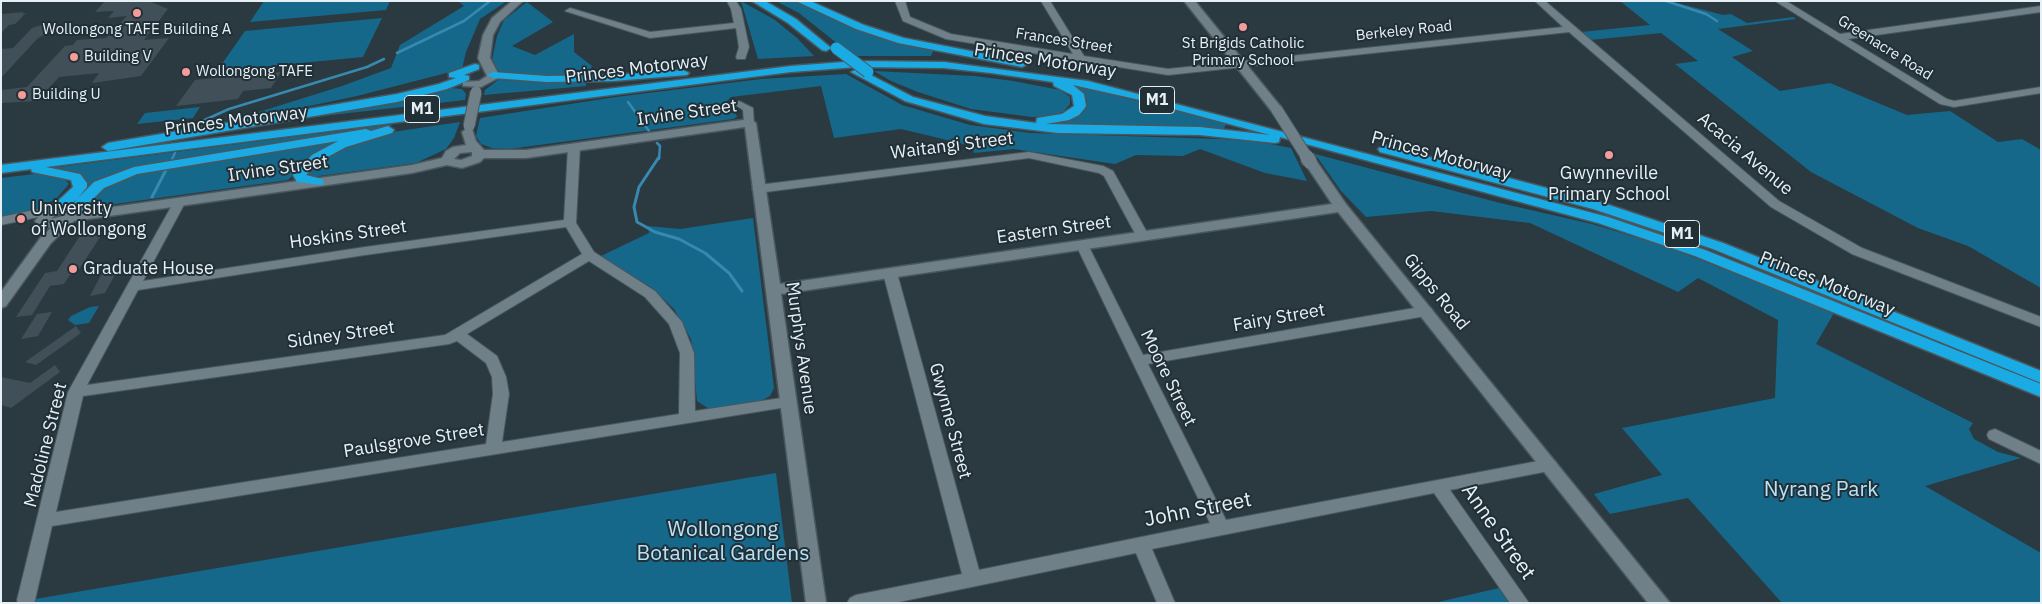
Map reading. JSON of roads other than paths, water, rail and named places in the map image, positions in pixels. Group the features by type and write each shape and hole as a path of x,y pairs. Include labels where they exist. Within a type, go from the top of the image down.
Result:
{"highway":[{"path":"757,1 792,21 861,69 909,98 984,120 1058,128 1200,132 1251,136 1306,145 1449,177"},
{"path":"770,1 797,17 831,48"},
{"path":"801,1 860,27 902,41 1065,72"},
{"name":"Princes Motorway","path":"1,162 762,67 867,59 968,61 1065,72 1124,84 1310,130 1598,206 1718,246 2041,377"},
{"name":"Princes Motorway","path":"1,169 792,69 944,66 1032,75 1088,84 1449,177 1603,220 1656,237 1786,287 2041,391"},
{"path":"492,76 547,79 613,78 762,67"},
{"path":"861,69 960,71 1048,82 1074,90 1080,97 1081,103 1071,115 1055,120 1032,121 971,112 932,101 894,86 861,69"},
{"path":"82,152 364,104 427,91 470,79"},
{"path":"72,214 99,185 134,171 556,103 601,93"},
{"path":"317,182 302,179 299,174 316,158 342,144 388,130"},
{"path":"24,167 69,175 78,179 80,186 78,191 54,210"}],"main road":[{"path":"478,151 470,142 470,79 484,52 491,27 502,14 518,1"},
{"name":"Gipps Road","path":"1189,1 1277,110 1341,207 1660,603"},
{"path":"484,52 484,62 492,76"},
{"path":"470,79 480,72 492,76"},
{"path":"470,79 492,76"},
{"name":"Irvine Street","path":"72,214 412,169 448,158 462,164 476,159 478,151 526,154 750,123"},
{"name":"Murphys Avenue","path":"750,123 816,603"},
{"path":"448,158 469,129"},
{"path":"1,291 37,241 44,216 54,210 68,207 72,214"},
{"name":"Eastern Street","path":"773,290 1341,207"},
{"path":"43,222 55,223 72,214"},
{"path":"1,303 46,240 72,214"}],"street":[{"path":"731,1 736,9 744,47 741,57"},
{"name":"Frances Street","path":"900,1 906,19 949,37 1168,72 1240,63"},
{"path":"1045,1 1081,59"},
{"name":"Acacia Avenue","path":"1539,1 1775,204 1857,252 2041,322"},
{"name":"Greenacre Road","path":"1779,1 1949,103 2029,92"},
{"path":"1839,37 2041,10"},
{"path":"570,11 650,34 739,25"},
{"name":"Berkeley Road","path":"1240,63 1571,29"},
{"path":"2029,92 2041,90"},
{"path":"2029,92 2041,98"},
{"name":"Murphys Avenue","path":"739,104 748,108 750,123"},
{"path":"574,147 570,223 590,255 650,294 675,322 687,353 687,419"},
{"name":"Waitangi Street","path":"758,189 1029,155 1103,170 1109,174 1143,236"},
{"name":"Madoline Street","path":"26,600 76,392 180,201"},
{"path":"1,221 54,210"},
{"path":"1,227 43,222"},
{"name":"Hoskins Street","path":"133,287 365,251 570,223"},
{"name":"Moore Street","path":"1082,244 1221,528"},
{"name":"Sidney Street","path":"76,392 449,339 459,335 590,255"},
{"name":"Gwynne Street","path":"890,273 972,579"},
{"name":"Fairy Street","path":"1138,361 1426,311"},
{"path":"459,335 492,360 499,377 501,394 493,449"},
{"name":"Paulsgrove Street","path":"46,520 788,402"},
{"path":"1995,435 2041,458"},
{"name":"John Street","path":"856,603 1221,528 1549,465"},
{"name":"Anne Street","path":"1439,487 1520,603"},
{"path":"1141,545 1166,603"}],"waterway":[{"path":"397,53 464,21 490,1"},
{"path":"1666,1 1706,14 1717,21"},
{"path":"188,130 189,127 229,109 367,67 384,59"},
{"path":"628,102 649,131"},
{"path":"657,143 660,146 659,159"},
{"path":"172,159 175,153"},
{"path":"659,157 639,187 634,207 637,222 655,232 679,239 705,253 729,273 742,291"},
{"path":"152,197 167,168"}],"place":[{"name":"Wollongong TAFE Building A","path":"137,13"},
{"name":"St Brigids Catholic Primary School","path":"1243,27"},
{"name":"Building V","path":"74,57"},
{"name":"Wollongong TAFE","path":"186,72"},
{"name":"Building U","path":"22,95"},
{"name":"Gwynneville Primary School","path":"1609,155"},
{"name":"University of Wollongong","path":"21,219"},
{"name":"Graduate House","path":"73,269"}],"park label":[{"name":"Nyrang Park","path":"1821,490"},
{"name":"Wollongong Botanical Gardens","path":"723,542"}]}
